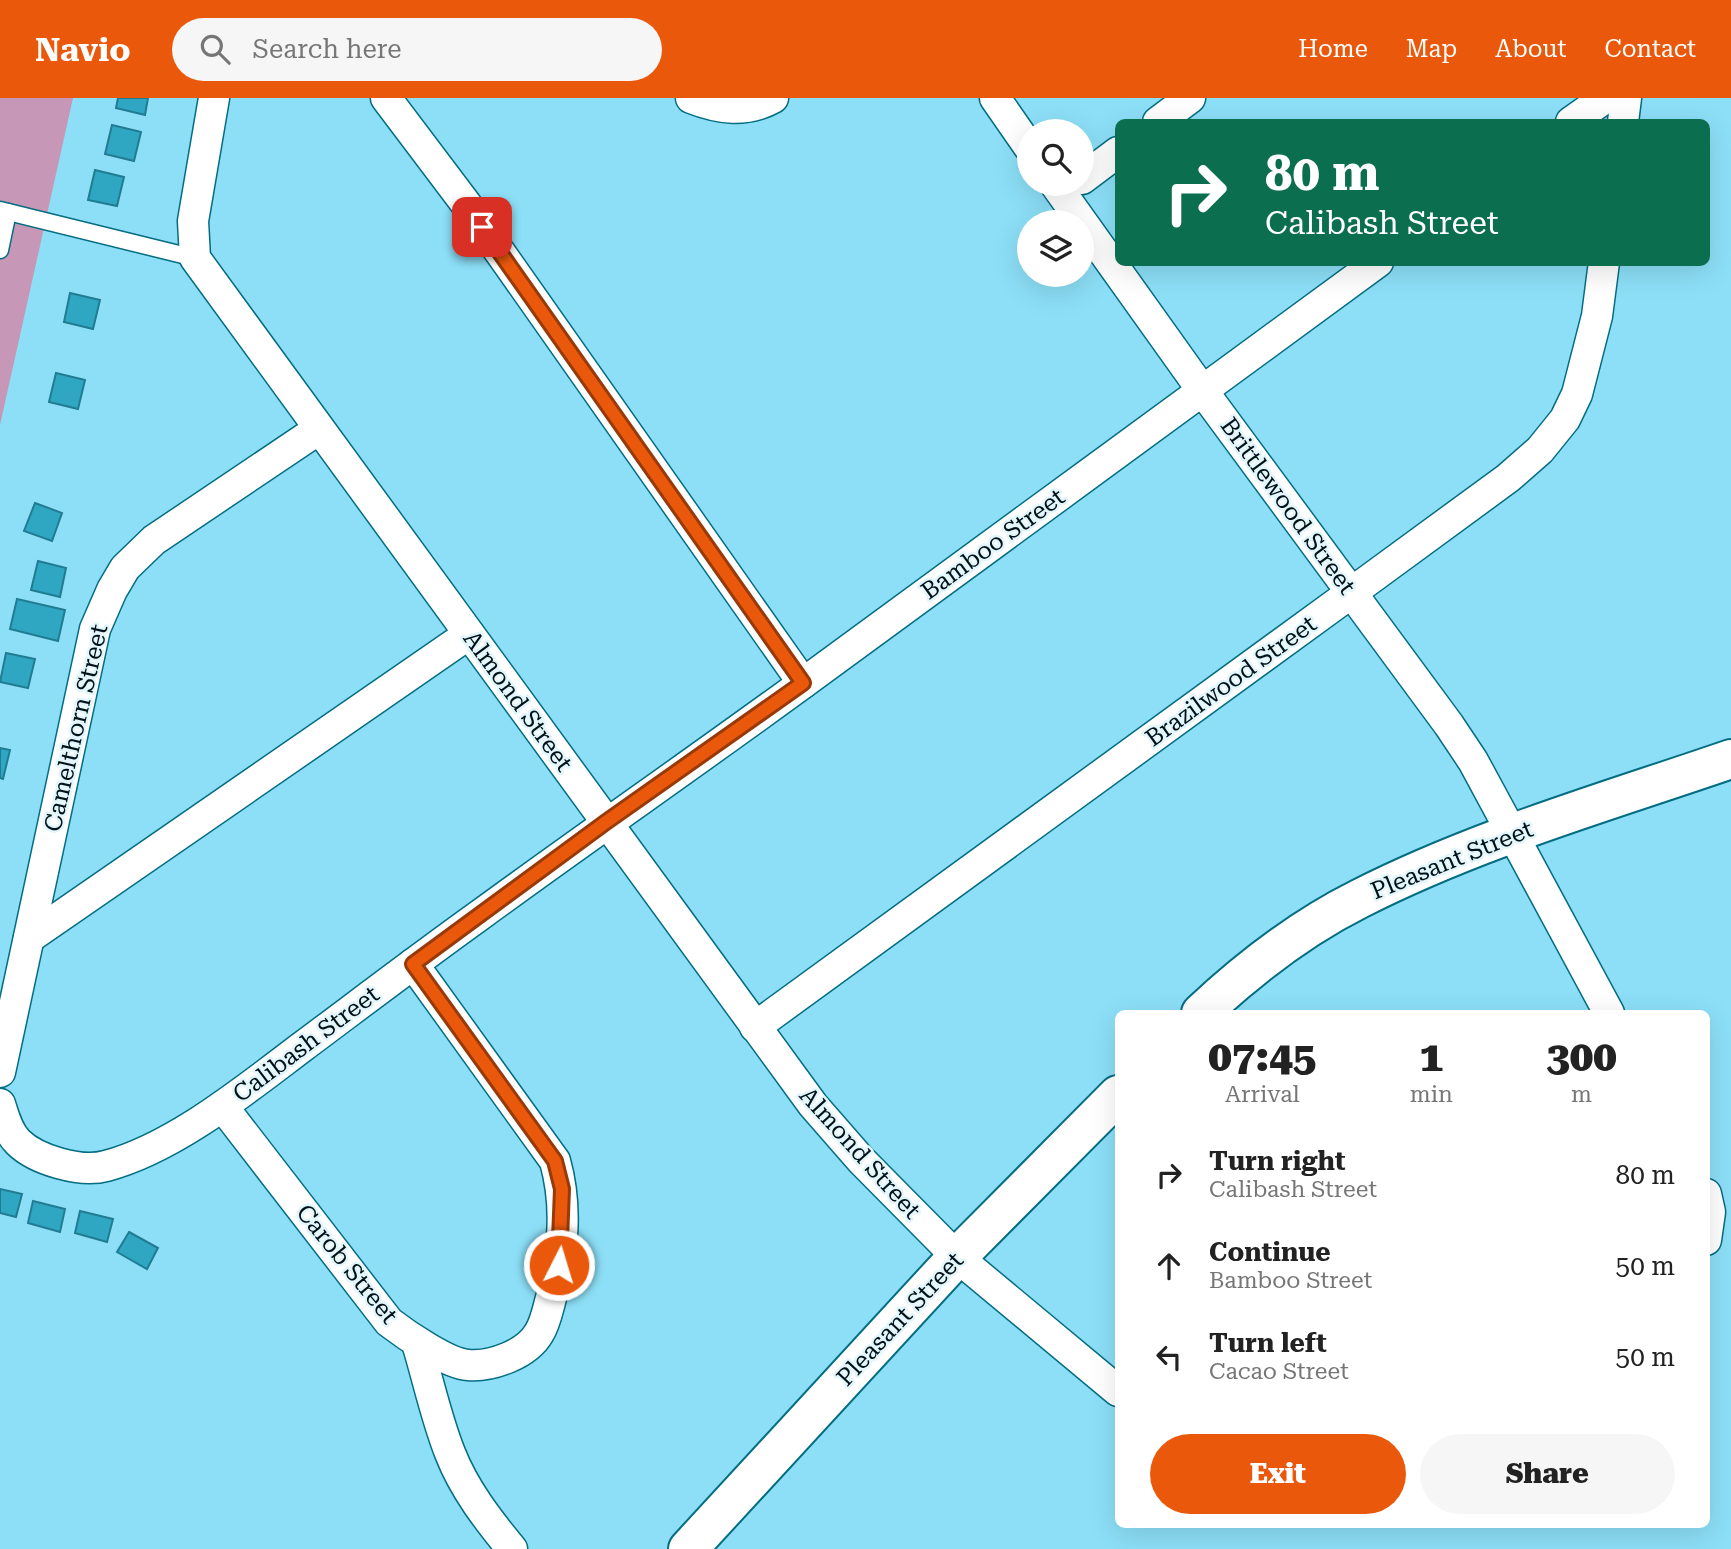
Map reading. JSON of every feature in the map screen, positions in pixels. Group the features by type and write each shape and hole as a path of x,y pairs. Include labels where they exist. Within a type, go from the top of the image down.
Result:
{"street":[{"path":"195,258 193,221 215,98"},
{"path":"386,98 466,204 803,683"},
{"path":"691,98 733,110 764,103 773,98"},
{"path":"995,98 1017,130"},
{"path":"1162,119 1190,98"},
{"path":"1575,119 1605,98"},
{"path":"1623,119 1626,98"},
{"path":"1094,168 1115,154"},
{"name":"Brittlewood Street","path":"1075,196 1115,257"},
{"name":"Almond Street","path":"195,258 813,1105 861,1160 957,1257 1115,1389"},
{"name":"Brittlewood Street","path":"1121,266 1202,390 1473,761 1603,1010"},
{"name":"Bamboo Street","path":"606,822 803,683 1372,266"},
{"name":"Brazilwood Street","path":"755,1027 1508,478 1540,450 1565,419 1577,394 1589,356 1603,266"},
{"name":"Camelthorn Street","path":"31,930 96,629 112,590 125,568 154,541 319,429"},
{"path":"0,1072 31,930 470,634"},
{"name":"Pleasant Street","path":"1205,1010 1275,951 1357,900 1513,834 1731,759"},
{"name":"Calibash Street","path":"0,1104 16,1140 35,1156 66,1165 93,1168 104,1167 142,1153 223,1107 606,822"},
{"name":"Carob Street","path":"223,1107 389,1322 417,1343 467,1366 511,1356 527,1346 539,1333 559,1265 562,1189 555,1161 413,964"},
{"name":"Pleasant Street","path":"688,1549 957,1257 1115,1098"},
{"path":"417,1343 450,1453 485,1516 512,1549"}],"lane":[{"path":"0,250 4,211 195,258"}],"shaded area":[{"path":"0,98 73,98 0,425"}],"building":[{"path":"118,98 148,98 145,115 116,108"},
{"path":"112,125 141,132 134,161 105,154"},
{"path":"95,170 124,177 117,206 88,200"},
{"path":"70,293 100,300 93,329 64,322"},
{"path":"56,373 85,380 78,409 49,402"},
{"path":"35,503 62,513 52,541 24,531"},
{"path":"38,561 66,568 60,597 31,590"},
{"path":"17,599 65,610 58,641 10,629"},
{"path":"6,653 35,659 28,688 0,682"},
{"path":"0,748 10,750 3,779 0,778"},
{"path":"0,1189 22,1194 16,1217 0,1213"},
{"path":"33,1201 65,1209 60,1232 28,1223"},
{"path":"80,1211 113,1219 107,1242 75,1233"},
{"path":"129,1232 158,1248 147,1269 117,1252"}],"route":[{"path":"482,227 803,683 606,822 413,964 555,1161 562,1189 559,1265"}]}
